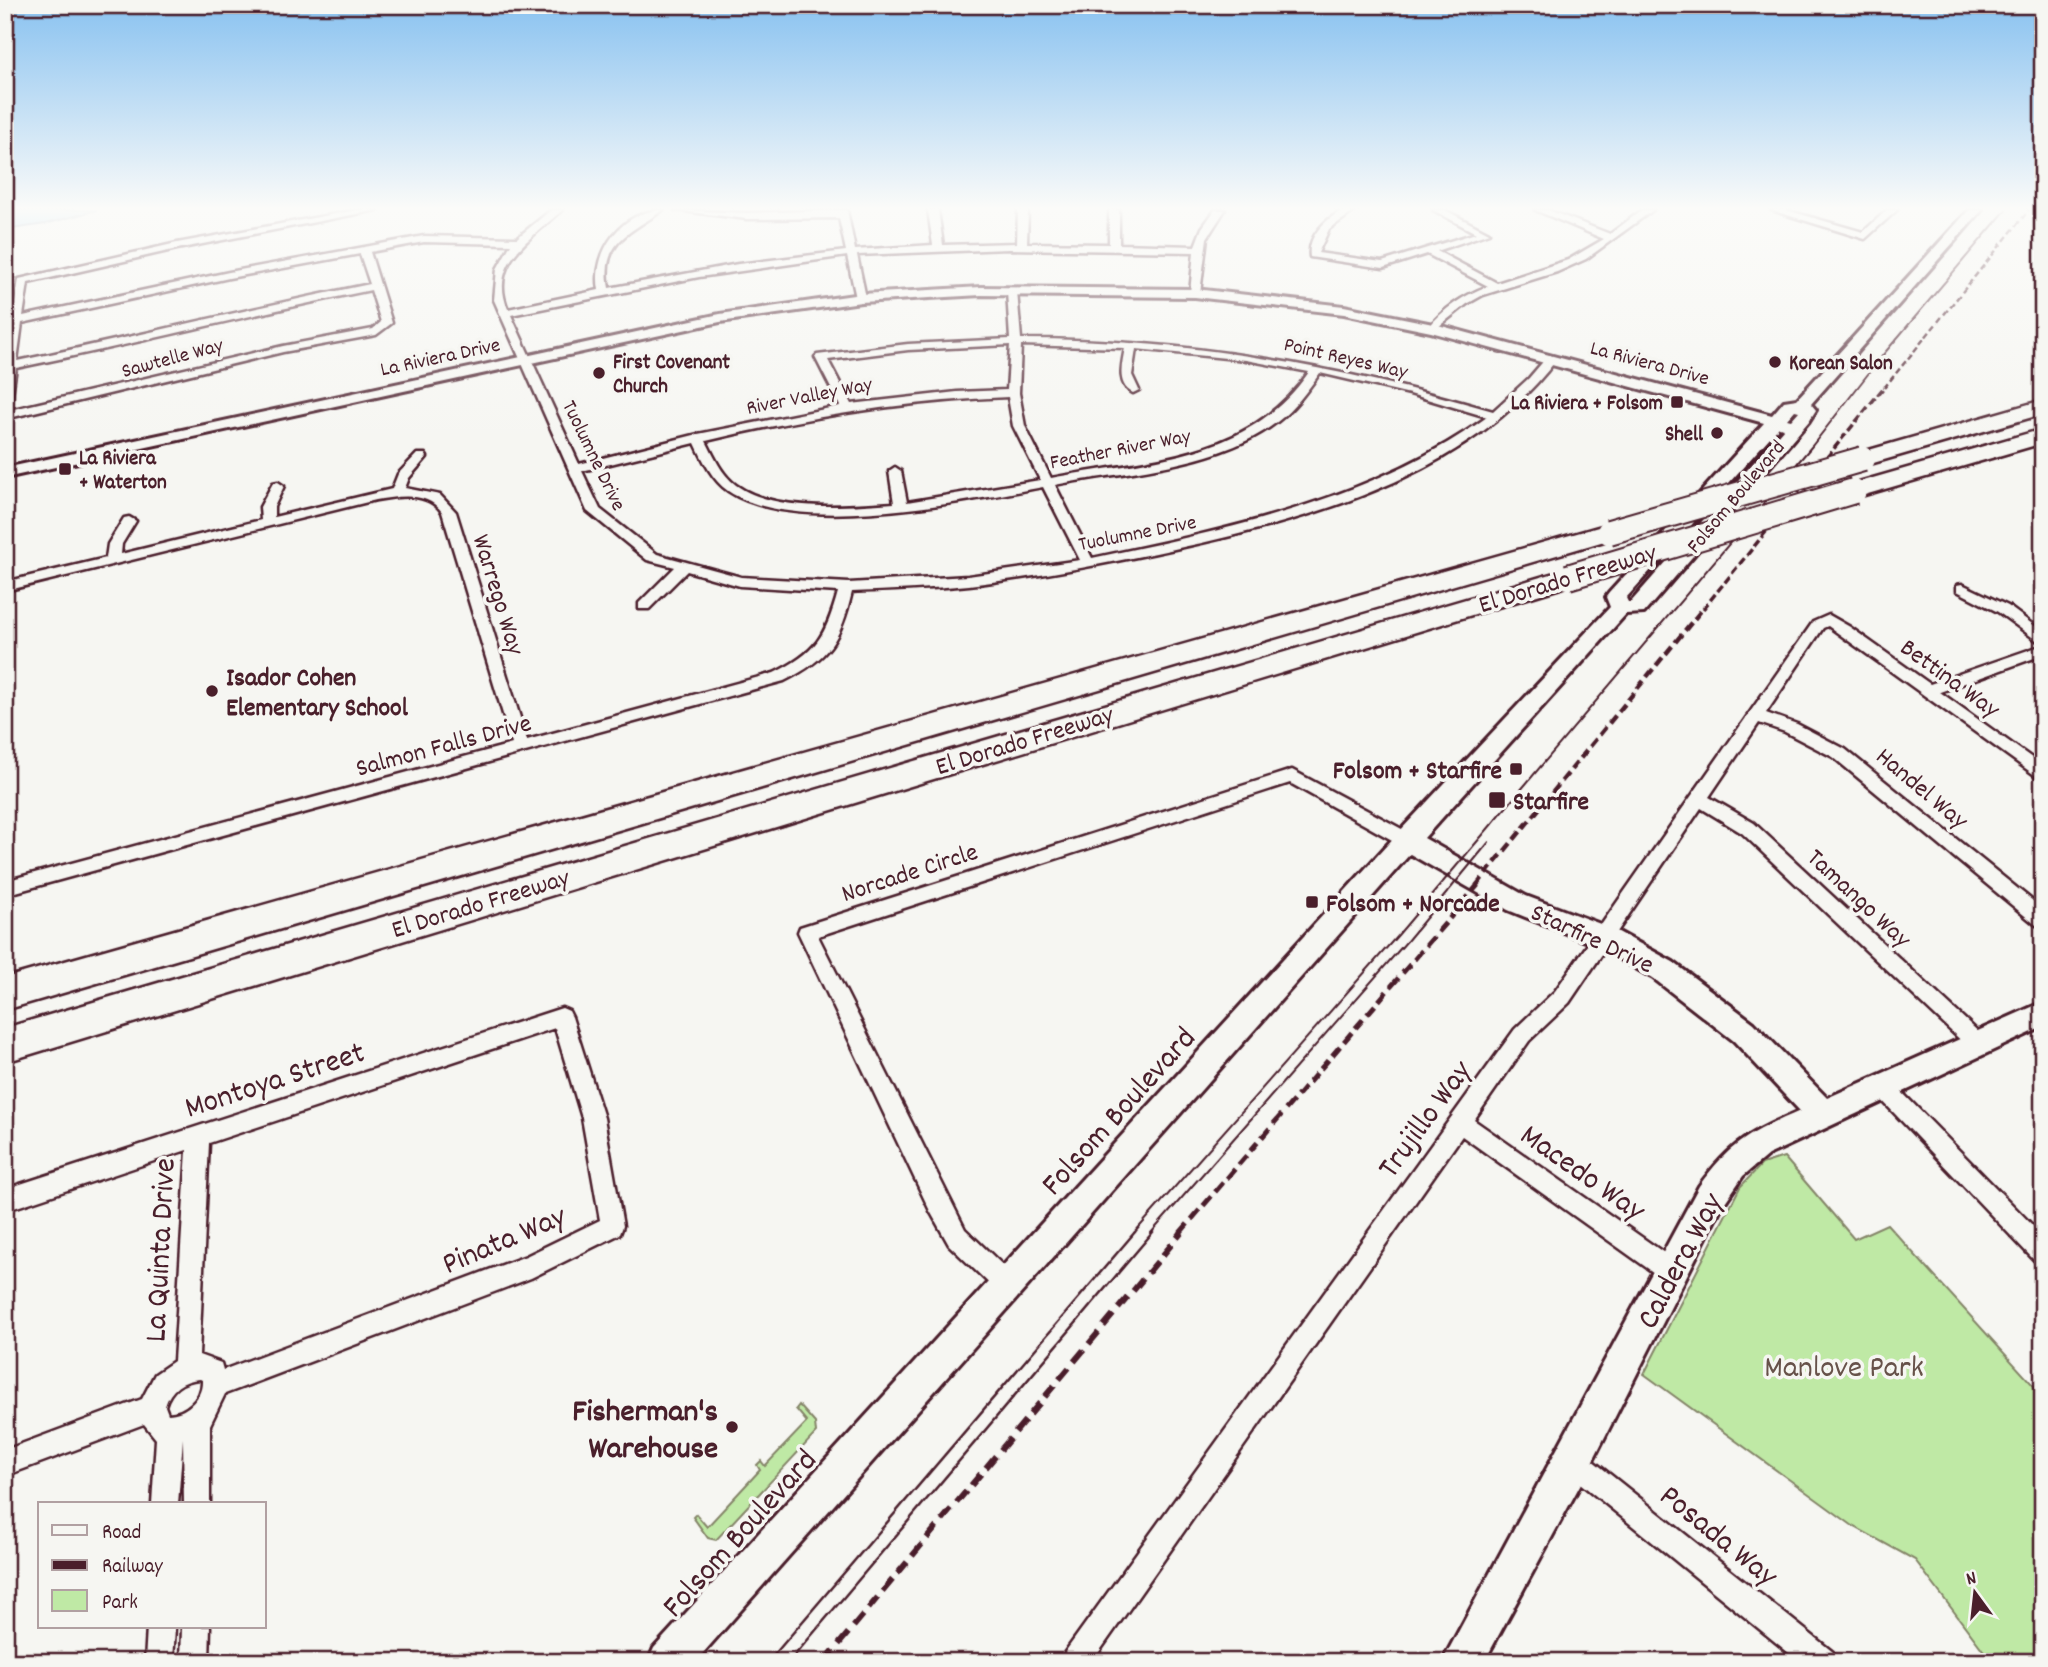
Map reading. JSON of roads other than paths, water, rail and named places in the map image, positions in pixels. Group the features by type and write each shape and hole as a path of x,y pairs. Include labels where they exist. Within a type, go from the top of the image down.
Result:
{"highway":[{"name":"El Dorado Freeway","path":"5,994 2043,407"},
{"name":"El Dorado Freeway","path":"5,1045 2043,436"}],"street":[{"path":"5,401 22,288"},
{"path":"17,321 170,288"},
{"path":"8,367 240,313 367,288"},
{"name":"Sawtelle Way","path":"5,415 127,388 259,354 376,332 387,323 377,288"},
{"name":"Tuolumne Drive","path":"498,288 504,313 594,511 611,532 637,551 683,568 762,583 846,589 934,584 1088,563 1217,537 1331,502 1437,454 1497,415 1527,388 1551,359"},
{"path":"604,288 605,292"},
{"path":"504,313 626,288"},
{"path":"859,288 861,298"},
{"path":"1195,288 1195,293"},
{"path":"1433,328 1461,299 1495,288"},
{"name":"Folsom Boulevard","path":"668,1662 1407,840 1621,608 1637,608 1785,423 1808,410 1802,404 1906,288"},
{"path":"1012,290 1016,343 1013,393 1024,439 1088,563"},
{"name":"La Riviera Drive","path":"5,473 720,318 861,298 1012,290 1195,293 1344,310 1433,328 1785,423"},
{"path":"1131,344 1126,375 1133,390"},
{"name":"Point Reyes Way","path":"846,406 821,357 916,346 1131,344 1229,352 1317,369 1497,415"},
{"name":"Feather River Way","path":"698,438 721,479 749,497 809,508 901,504 1046,482 1186,456 1248,435 1289,408 1317,369"},
{"name":"River Valley Way","path":"576,469 698,438 846,406 927,396 1013,393"},
{"path":"397,493 403,477 421,457"},
{"path":"895,471 901,504"},
{"path":"268,523 267,507 278,486"},
{"name":"Warrego Way","path":"5,587 397,493 428,495 447,507 521,748"},
{"path":"113,560 115,544 129,521"},
{"path":"644,606 683,568"},
{"path":"1962,588 2003,609 2043,640"},
{"name":"Salmon Falls Drive","path":"5,888 770,680 797,669 819,654 833,636 846,589"},
{"name":"Bettina Way","path":"1829,620 2043,775"},
{"name":"Trujillo Way","path":"1075,1662 1522,1035 1562,997 1601,936 1818,625 1829,620"},
{"path":"1928,690 2043,649"},
{"name":"Handel Way","path":"1756,716 1808,736 1854,764 2043,920"},
{"name":"Norcade Circle","path":"1007,1284 957,1237 807,932 1292,776 1407,840"},
{"name":"Tamango Way","path":"1698,798 1748,828 1978,1044"},
{"name":"Starfire Drive","path":"1407,840 1517,902 1601,936 1642,957 1705,999 1744,1032 1823,1115"},
{"name":"Caldera Way","path":"1462,1662 1573,1461 1710,1197 1732,1166 1757,1145 2043,1014"},
{"name":"Montoya Street","path":"5,1200 562,1017"},
{"name":"Pinata Way","path":"216,1385 531,1266 612,1226 593,1118 562,1017"},
{"path":"1882,1087 2043,1253"},
{"name":"Macedo Way","path":"1460,1122 1672,1272"},
{"name":"La Quinta Drive","path":"186,1368 199,1136"},
{"path":"5,1463 158,1418 180,1427 200,1415 211,1401 216,1385 208,1368 186,1368 160,1389 158,1418 169,1439 165,1502"},
{"path":"197,1502 200,1415"},
{"name":"Posada Way","path":"1573,1461 1823,1662"},
{"path":"159,1662 160,1628"},
{"path":"195,1662 196,1628"}],"tram line":[{"path":"1134,1233 1398,935 1812,446 1882,356 1940,288"},
{"path":"1151,1233 1407,941 1489,842"},
{"path":"768,1662 1135,1232"},
{"path":"789,1662 1153,1232"}],"railway":[{"path":"1884,388 1966,288"},
{"path":"1703,609 1885,386"},
{"path":"1476,886 1704,607"},
{"path":"1180,1233 1478,885"},
{"path":"824,1662 1182,1232"}],"place":[{"name":"Korean Salon","path":"1775,362"},
{"name":"First Covenant Church","path":"599,373"},
{"name":"La Riviera + Folsom","path":"1677,402"},
{"name":"Shell","path":"1717,433"},
{"name":"La Riviera + Waterton","path":"65,469"},
{"name":"Isador Cohen Elementary School","path":"212,691"},
{"name":"Folsom + Starfire","path":"1516,769"},
{"name":"Starfire","path":"1497,800"},
{"name":"Folsom + Norcade","path":"1312,902"},
{"name":"Fisherman's Warehouse","path":"732,1427"}],"park label":[{"name":"Manlove Park","path":"1844,1365"}]}
